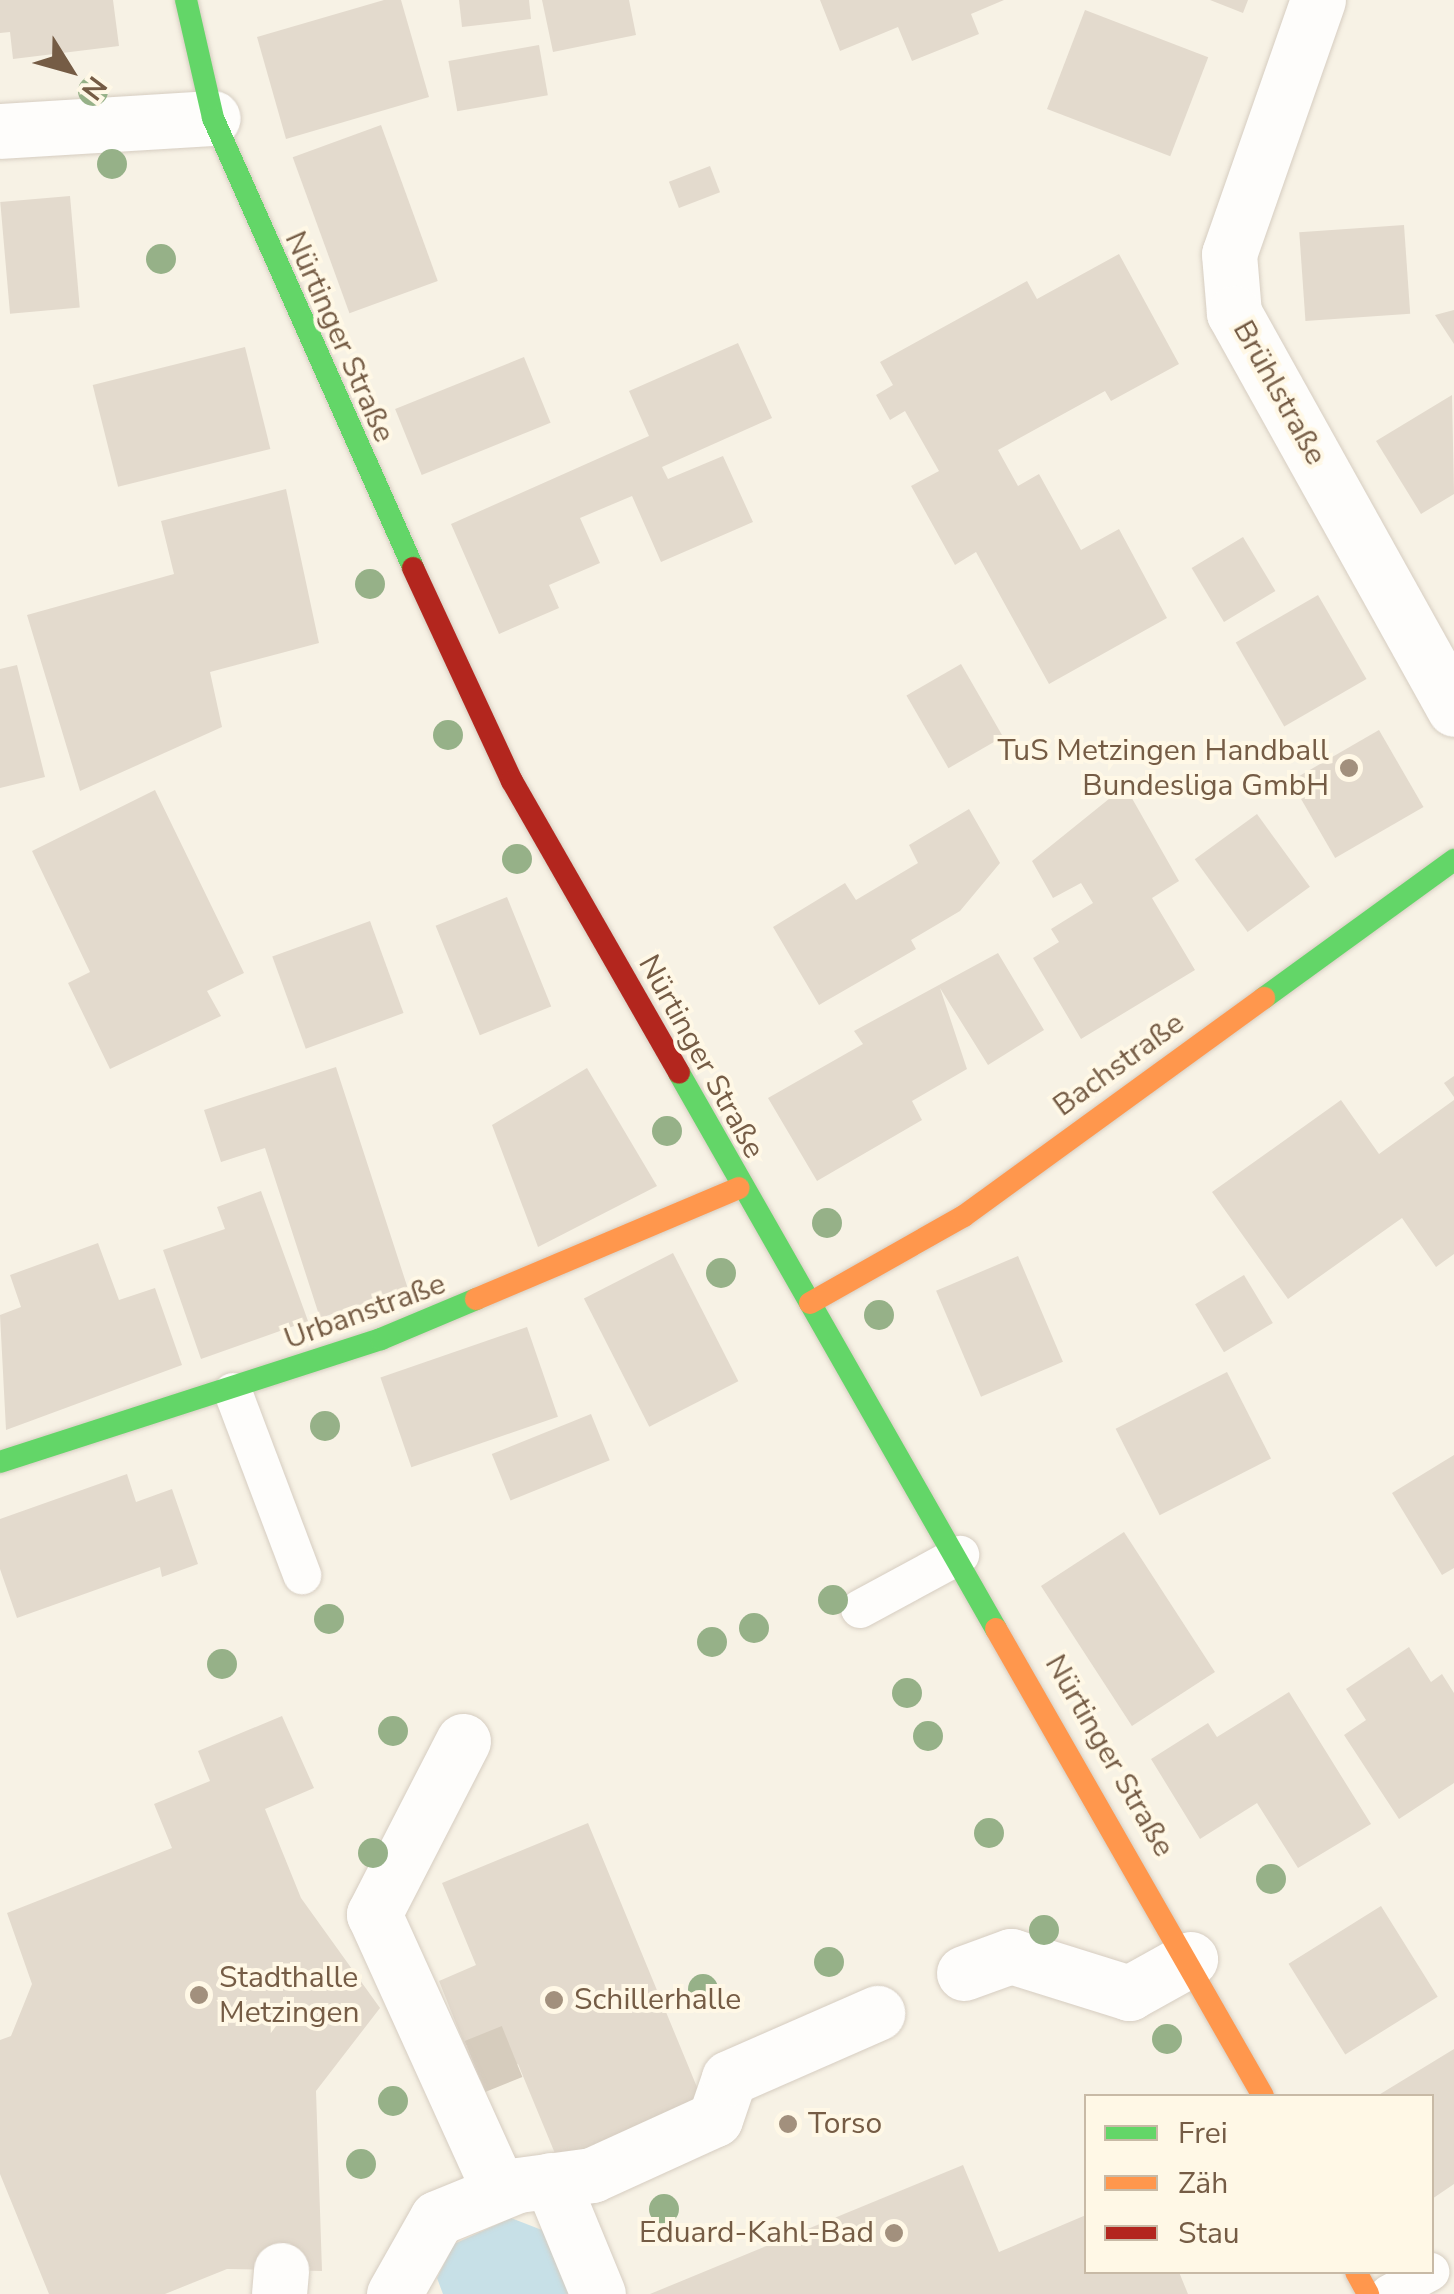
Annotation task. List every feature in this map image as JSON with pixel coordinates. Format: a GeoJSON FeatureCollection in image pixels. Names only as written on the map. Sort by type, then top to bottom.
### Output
{"type":"FeatureCollection","features":[{"type":"Feature","properties":{"kind":"main road","name":"Nürtinger Straße"},"geometry":{"type":"LineString","coordinates":[[186,0],[212,118],[512,781],[739,1188],[960,1555],[1190,1959],[1262,2094]]}},
{"type":"Feature","properties":{"kind":"main road","name":"Bachstraße"},"geometry":{"type":"LineString","coordinates":[[810,1303],[964,1216],[1454,860]]}},
{"type":"Feature","properties":{"kind":"main road","name":"Urbanstraße"},"geometry":{"type":"LineString","coordinates":[[0,1462],[233,1392],[519,1287],[739,1188]]}},
{"type":"Feature","properties":{"kind":"street","name":"Brühlstraße"},"geometry":{"type":"LineString","coordinates":[[1318,0],[1229,254],[1234,313],[1454,709]]}},
{"type":"Feature","properties":{"kind":"street"},"geometry":{"type":"LineString","coordinates":[[0,131],[212,118]]}},
{"type":"Feature","properties":{"kind":"street"},"geometry":{"type":"LineString","coordinates":[[463,1742],[374,1914],[526,2186],[598,2294]]}},
{"type":"Feature","properties":{"kind":"street"},"geometry":{"type":"LineString","coordinates":[[964,1974],[1010,1956],[1129,1993],[1190,1959]]}},
{"type":"Feature","properties":{"kind":"street"},"geometry":{"type":"LineString","coordinates":[[394,2294],[437,2218],[526,2186],[592,2174],[715,2119],[729,2078],[877,2012]]}},
{"type":"Feature","properties":{"kind":"lane"},"geometry":{"type":"LineString","coordinates":[[233,1392],[302,1575]]}},
{"type":"Feature","properties":{"kind":"lane"},"geometry":{"type":"LineString","coordinates":[[860,1609],[960,1555]]}},
{"type":"Feature","properties":{"kind":"lane"},"geometry":{"type":"LineString","coordinates":[[1389,2294],[1426,2274]]}},
{"type":"Feature","properties":{"kind":"water"},"geometry":{"type":"Polygon","coordinates":[[[511,2218],[547,2232],[569,2294],[443,2294],[437,2278],[454,2244],[511,2218]]]}},
{"type":"Feature","properties":{"kind":"building"},"geometry":{"type":"Polygon","coordinates":[[[0,0],[113,0],[119,46],[13,59],[10,32],[0,33],[0,0]]]}},
{"type":"Feature","properties":{"kind":"building"},"geometry":{"type":"Polygon","coordinates":[[[384,0],[401,0],[429,97],[286,139],[257,37],[384,0]]]}},
{"type":"Feature","properties":{"kind":"building"},"geometry":{"type":"Polygon","coordinates":[[[459,0],[529,0],[531,19],[462,27],[459,0]]]}},
{"type":"Feature","properties":{"kind":"building"},"geometry":{"type":"Polygon","coordinates":[[[542,0],[629,0],[636,35],[553,52],[542,0]]]}},
{"type":"Feature","properties":{"kind":"building"},"geometry":{"type":"Polygon","coordinates":[[[820,0],[1004,0],[971,14],[979,34],[912,61],[898,27],[840,51],[820,0]]]}},
{"type":"Feature","properties":{"kind":"building"},"geometry":{"type":"Polygon","coordinates":[[[1210,0],[1248,0],[1243,13],[1210,0]]]}},
{"type":"Feature","properties":{"kind":"building"},"geometry":{"type":"Polygon","coordinates":[[[1085,10],[1208,57],[1170,156],[1047,109],[1085,10]]]}},
{"type":"Feature","properties":{"kind":"building"},"geometry":{"type":"Polygon","coordinates":[[[539,45],[548,95],[457,111],[448,61],[539,45]]]}},
{"type":"Feature","properties":{"kind":"building"},"geometry":{"type":"Polygon","coordinates":[[[381,125],[438,281],[349,313],[293,157],[381,125]]]}},
{"type":"Feature","properties":{"kind":"building"},"geometry":{"type":"Polygon","coordinates":[[[710,166],[720,192],[679,208],[669,182],[710,166]]]}},
{"type":"Feature","properties":{"kind":"building"},"geometry":{"type":"Polygon","coordinates":[[[70,196],[80,308],[10,314],[0,202],[70,196]]]}},
{"type":"Feature","properties":{"kind":"building"},"geometry":{"type":"Polygon","coordinates":[[[1404,225],[1410,314],[1305,321],[1299,232],[1404,225]]]}},
{"type":"Feature","properties":{"kind":"building"},"geometry":{"type":"Polygon","coordinates":[[[1119,254],[1179,364],[1111,401],[1105,391],[998,450],[1018,486],[1039,474],[1081,550],[1119,529],[1167,618],[1049,684],[976,552],[955,565],[911,486],[939,471],[905,411],[890,420],[876,395],[893,385],[880,362],[1027,281],[1037,299],[1119,254]]]}},
{"type":"Feature","properties":{"kind":"building"},"geometry":{"type":"Polygon","coordinates":[[[1454,310],[1454,344],[1435,315],[1454,310]]]}},
{"type":"Feature","properties":{"kind":"building"},"geometry":{"type":"Polygon","coordinates":[[[738,343],[772,418],[662,467],[668,479],[723,456],[753,522],[661,562],[632,496],[580,518],[600,563],[549,585],[559,608],[499,634],[451,524],[649,436],[629,391],[738,343]]]}},
{"type":"Feature","properties":{"kind":"building"},"geometry":{"type":"Polygon","coordinates":[[[245,347],[270,449],[118,487],[93,385],[245,347]]]}},
{"type":"Feature","properties":{"kind":"building"},"geometry":{"type":"Polygon","coordinates":[[[524,357],[551,423],[422,475],[395,409],[524,357]]]}},
{"type":"Feature","properties":{"kind":"building"},"geometry":{"type":"Polygon","coordinates":[[[1452,395],[1454,494],[1421,514],[1376,441],[1452,395]]]}},
{"type":"Feature","properties":{"kind":"building"},"geometry":{"type":"Polygon","coordinates":[[[286,489],[319,643],[210,672],[222,727],[80,791],[27,615],[174,574],[161,521],[286,489]]]}},
{"type":"Feature","properties":{"kind":"building"},"geometry":{"type":"Polygon","coordinates":[[[1243,537],[1275,591],[1224,622],[1192,568],[1243,537]]]}},
{"type":"Feature","properties":{"kind":"building"},"geometry":{"type":"Polygon","coordinates":[[[1318,595],[1366,679],[1284,727],[1236,642],[1318,595]]]}},
{"type":"Feature","properties":{"kind":"building"},"geometry":{"type":"Polygon","coordinates":[[[961,664],[1003,737],[948,768],[906,696],[961,664]]]}},
{"type":"Feature","properties":{"kind":"building"},"geometry":{"type":"Polygon","coordinates":[[[17,665],[45,777],[0,788],[0,669],[17,665]]]}},
{"type":"Feature","properties":{"kind":"building"},"geometry":{"type":"Polygon","coordinates":[[[1379,730],[1424,807],[1335,858],[1291,781],[1379,730]]]}},
{"type":"Feature","properties":{"kind":"building"},"geometry":{"type":"Polygon","coordinates":[[[1125,786],[1179,881],[1152,898],[1195,970],[1081,1039],[1033,958],[1059,942],[1051,929],[1093,903],[1081,883],[1053,898],[1032,861],[1125,786]]]}},
{"type":"Feature","properties":{"kind":"building"},"geometry":{"type":"Polygon","coordinates":[[[155,790],[244,973],[207,991],[221,1016],[110,1069],[68,983],[90,972],[32,851],[155,790]]]}},
{"type":"Feature","properties":{"kind":"building"},"geometry":{"type":"Polygon","coordinates":[[[969,809],[1000,863],[960,911],[911,940],[916,949],[819,1005],[773,927],[845,883],[856,900],[918,863],[909,845],[969,809]]]}},
{"type":"Feature","properties":{"kind":"building"},"geometry":{"type":"Polygon","coordinates":[[[1257,814],[1310,887],[1248,932],[1195,859],[1257,814]]]}},
{"type":"Feature","properties":{"kind":"building"},"geometry":{"type":"Polygon","coordinates":[[[507,897],[551,1006],[480,1035],[436,926],[507,897]]]}},
{"type":"Feature","properties":{"kind":"building"},"geometry":{"type":"Polygon","coordinates":[[[370,921],[404,1013],[306,1049],[272,957],[370,921]]]}},
{"type":"Feature","properties":{"kind":"building"},"geometry":{"type":"Polygon","coordinates":[[[998,953],[1044,1030],[988,1065],[940,988],[967,1069],[912,1101],[922,1120],[817,1181],[768,1098],[863,1044],[854,1031],[998,953]]]}},
{"type":"Feature","properties":{"kind":"building"},"geometry":{"type":"Polygon","coordinates":[[[336,1067],[408,1289],[320,1318],[265,1148],[221,1162],[204,1110],[336,1067]]]}},
{"type":"Feature","properties":{"kind":"building"},"geometry":{"type":"Polygon","coordinates":[[[587,1068],[657,1186],[538,1247],[492,1125],[587,1068]]]}},
{"type":"Feature","properties":{"kind":"building"},"geometry":{"type":"Polygon","coordinates":[[[1454,1076],[1454,1097],[1444,1083],[1454,1076]]]}},
{"type":"Feature","properties":{"kind":"building"},"geometry":{"type":"Polygon","coordinates":[[[1341,1100],[1379,1154],[1454,1100],[1454,1254],[1436,1267],[1402,1218],[1288,1299],[1212,1192],[1341,1100]]]}},
{"type":"Feature","properties":{"kind":"building"},"geometry":{"type":"Polygon","coordinates":[[[261,1191],[308,1321],[201,1359],[163,1250],[225,1229],[217,1207],[261,1191]]]}},
{"type":"Feature","properties":{"kind":"building"},"geometry":{"type":"Polygon","coordinates":[[[98,1243],[119,1300],[155,1288],[182,1365],[6,1430],[0,1315],[21,1307],[10,1275],[98,1243]]]}},
{"type":"Feature","properties":{"kind":"building"},"geometry":{"type":"Polygon","coordinates":[[[673,1253],[738,1381],[649,1427],[584,1298],[673,1253]]]}},
{"type":"Feature","properties":{"kind":"building"},"geometry":{"type":"Polygon","coordinates":[[[1018,1256],[1063,1362],[981,1397],[936,1291],[1018,1256]]]}},
{"type":"Feature","properties":{"kind":"building"},"geometry":{"type":"Polygon","coordinates":[[[1244,1275],[1273,1323],[1224,1352],[1195,1304],[1244,1275]]]}},
{"type":"Feature","properties":{"kind":"building"},"geometry":{"type":"Polygon","coordinates":[[[527,1327],[558,1417],[411,1467],[380,1377],[527,1327]]]}},
{"type":"Feature","properties":{"kind":"building"},"geometry":{"type":"Polygon","coordinates":[[[1227,1372],[1271,1458],[1160,1515],[1116,1429],[1227,1372]]]}},
{"type":"Feature","properties":{"kind":"building"},"geometry":{"type":"Polygon","coordinates":[[[591,1414],[610,1460],[511,1500],[492,1454],[591,1414]]]}},
{"type":"Feature","properties":{"kind":"building"},"geometry":{"type":"Polygon","coordinates":[[[1454,1455],[1454,1568],[1442,1575],[1392,1493],[1454,1455]]]}},
{"type":"Feature","properties":{"kind":"building"},"geometry":{"type":"Polygon","coordinates":[[[127,1474],[136,1502],[172,1489],[198,1564],[162,1577],[160,1567],[17,1618],[0,1569],[0,1519],[127,1474]]]}},
{"type":"Feature","properties":{"kind":"building"},"geometry":{"type":"Polygon","coordinates":[[[1124,1532],[1215,1672],[1132,1726],[1041,1586],[1124,1532]]]}},
{"type":"Feature","properties":{"kind":"building"},"geometry":{"type":"Polygon","coordinates":[[[1409,1647],[1431,1682],[1442,1674],[1454,1693],[1454,1783],[1399,1819],[1344,1735],[1366,1720],[1346,1689],[1409,1647]]]}},
{"type":"Feature","properties":{"kind":"building"},"geometry":{"type":"Polygon","coordinates":[[[1289,1692],[1371,1824],[1298,1868],[1257,1803],[1200,1839],[1151,1759],[1208,1723],[1217,1737],[1289,1692]]]}},
{"type":"Feature","properties":{"kind":"building","name":"Stadthalle Metzingen"},"geometry":{"type":"Polygon","coordinates":[[[282,1716],[314,1788],[265,1809],[301,1898],[380,2008],[316,2091],[322,2271],[227,2269],[165,2294],[49,2294],[0,2174],[0,2040],[11,2036],[32,1984],[7,1913],[172,1848],[154,1804],[210,1781],[198,1751],[282,1716]]]}},
{"type":"Feature","properties":{"kind":"building","name":"Schillerhalle"},"geometry":{"type":"Polygon","coordinates":[[[588,1823],[706,2109],[561,2168],[518,2064],[480,2081],[467,2051],[439,1981],[476,1965],[442,1883],[588,1823]]]}},
{"type":"Feature","properties":{"kind":"building"},"geometry":{"type":"Polygon","coordinates":[[[1381,1906],[1438,1997],[1345,2055],[1289,1964],[1381,1906]]]}},
{"type":"Feature","properties":{"kind":"building"},"geometry":{"type":"Polygon","coordinates":[[[1454,2049],[1454,2184],[1434,2198],[1434,2094],[1380,2094],[1454,2049]]]}},
{"type":"Feature","properties":{"kind":"building","name":"Eduard-Kahl-Bad"},"geometry":{"type":"Polygon","coordinates":[[[963,2165],[999,2252],[1084,2216],[1084,2274],[1180,2274],[1188,2294],[650,2294],[963,2165]]]}},
{"type":"Feature","properties":{"kind":"tunnel"},"geometry":{"type":"LineString","coordinates":[[475,2066],[512,2051]]}},
{"type":"Feature","properties":{"kind":"traffic: fast"},"geometry":{"type":"LineString","coordinates":[[186,0],[213,118],[413,568]]}},
{"type":"Feature","properties":{"kind":"traffic: fast"},"geometry":{"type":"LineString","coordinates":[[1264,998],[1454,860]]}},
{"type":"Feature","properties":{"kind":"traffic: fast"},"geometry":{"type":"LineString","coordinates":[[679,1073],[996,1629]]}},
{"type":"Feature","properties":{"kind":"traffic: fast"},"geometry":{"type":"LineString","coordinates":[[0,1462],[381,1339],[476,1299]]}},
{"type":"Feature","properties":{"kind":"traffic: slow"},"geometry":{"type":"LineString","coordinates":[[810,1303],[964,1216],[1264,998]]}},
{"type":"Feature","properties":{"kind":"traffic: slow"},"geometry":{"type":"LineString","coordinates":[[476,1299],[739,1188]]}},
{"type":"Feature","properties":{"kind":"traffic: slow"},"geometry":{"type":"LineString","coordinates":[[996,1629],[1262,2094]]}},
{"type":"Feature","properties":{"kind":"traffic: slow"},"geometry":{"type":"LineString","coordinates":[[1357,2274],[1368,2294]]}},
{"type":"Feature","properties":{"kind":"traffic: jam"},"geometry":{"type":"LineString","coordinates":[[413,568],[512,781],[679,1073]]}},
{"type":"Feature","properties":{"kind":"place","name":"TuS Metzingen Handball Bundesliga GmbH"},"geometry":{"type":"Point","coordinates":[1349,768]}},
{"type":"Feature","properties":{"kind":"place","name":"Stadthalle Metzingen"},"geometry":{"type":"Point","coordinates":[199,1995]}},
{"type":"Feature","properties":{"kind":"place","name":"Schillerhalle"},"geometry":{"type":"Point","coordinates":[554,2000]}},
{"type":"Feature","properties":{"kind":"place","name":"Torso"},"geometry":{"type":"Point","coordinates":[788,2124]}},
{"type":"Feature","properties":{"kind":"place","name":"Eduard-Kahl-Bad"},"geometry":{"type":"Point","coordinates":[894,2233]}}]}
